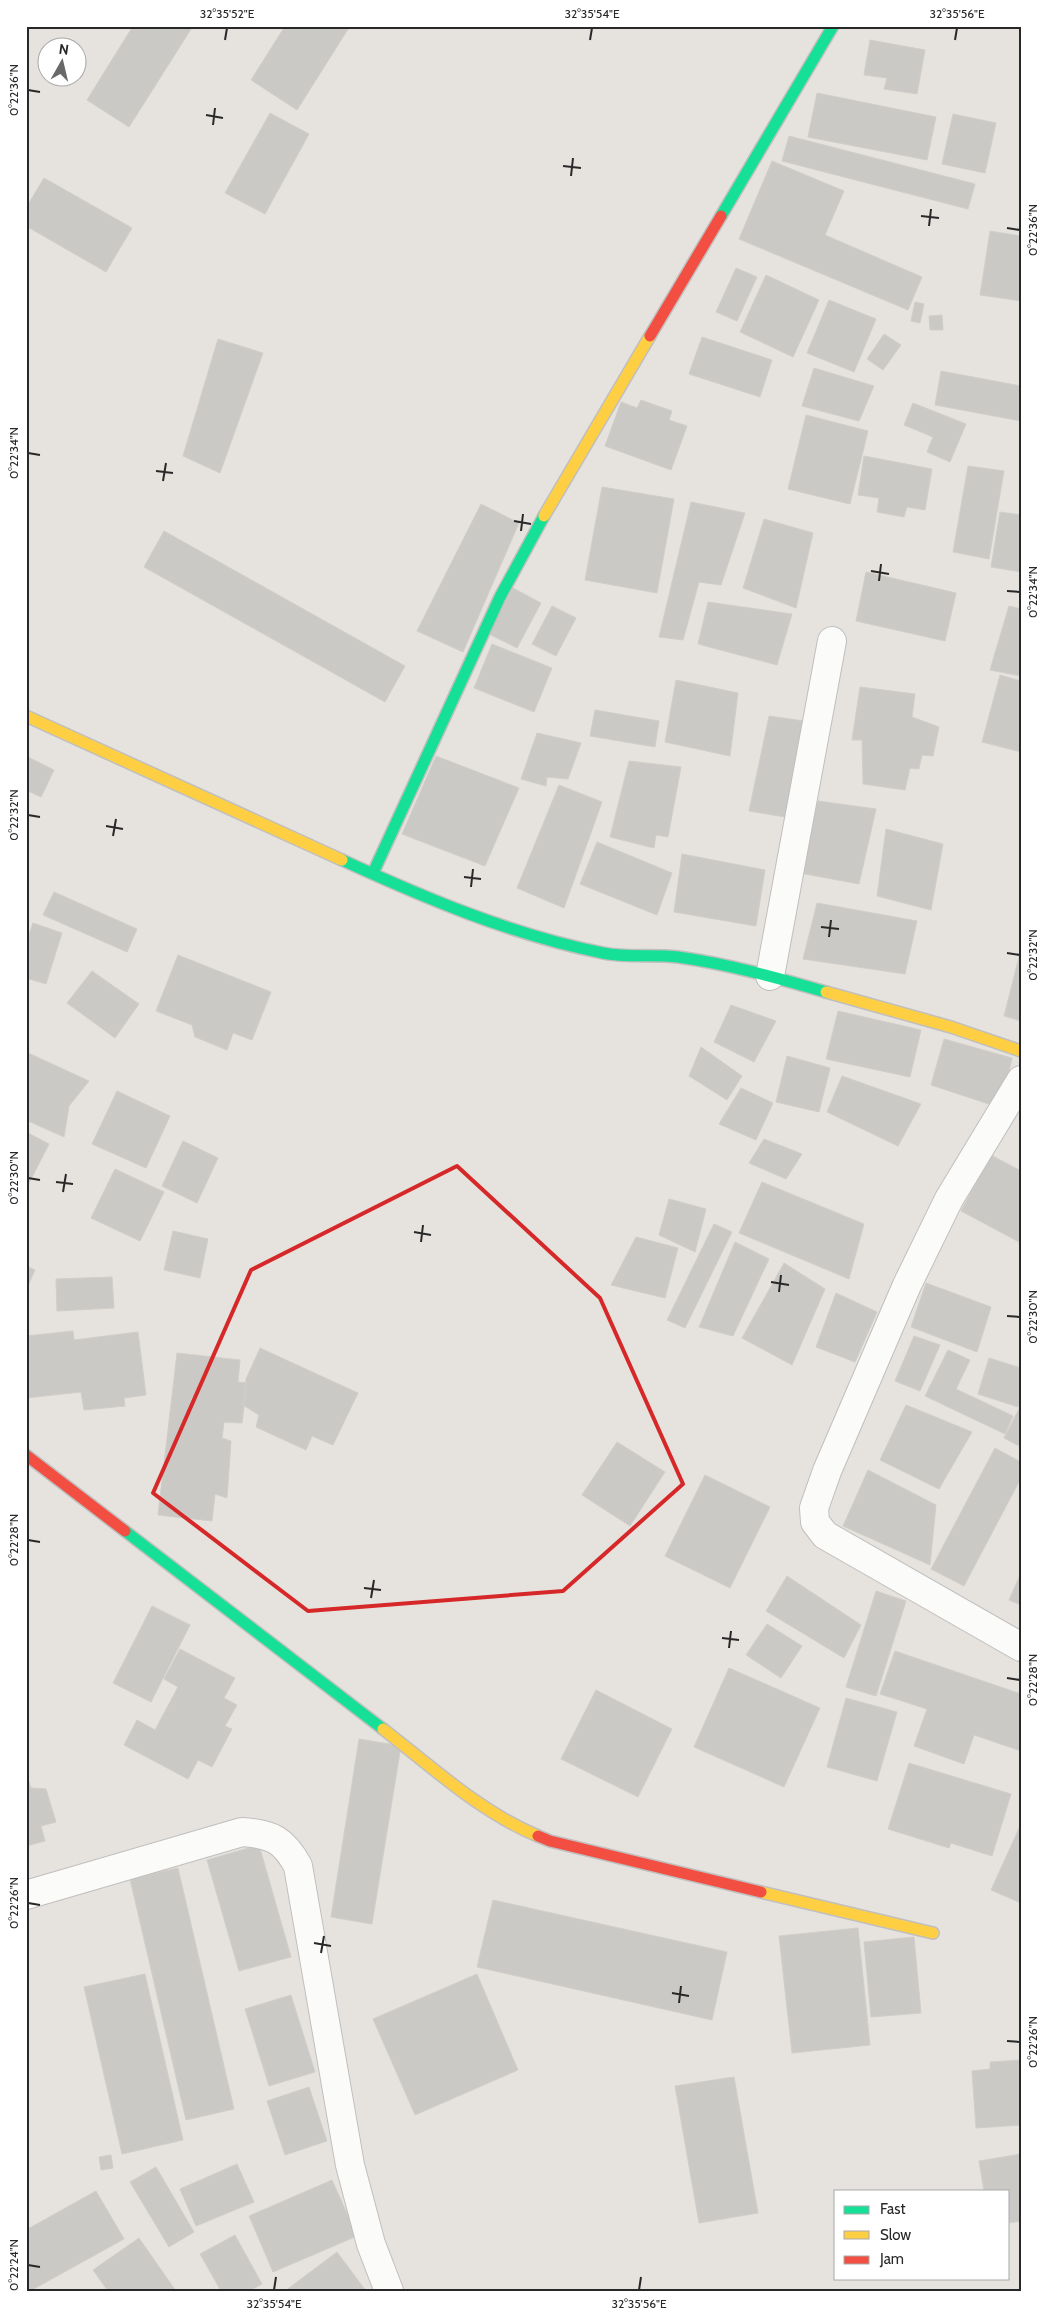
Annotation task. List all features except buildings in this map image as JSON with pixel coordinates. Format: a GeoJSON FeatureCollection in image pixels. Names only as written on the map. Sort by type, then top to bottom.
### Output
{"type":"FeatureCollection","features":[{"type":"Feature","properties":{"kind":"street"},"geometry":{"type":"LineString","coordinates":[[373,873],[504,588],[547,510],[833,26]]}},
{"type":"Feature","properties":{"kind":"street"},"geometry":{"type":"LineString","coordinates":[[770,976],[832,641]]}},
{"type":"Feature","properties":{"kind":"street"},"geometry":{"type":"LineString","coordinates":[[26,716],[425,898],[508,926],[604,953],[678,958],[770,976],[951,1027],[1021,1051]]}},
{"type":"Feature","properties":{"kind":"street"},"geometry":{"type":"LineString","coordinates":[[1021,1080],[949,1199],[907,1285],[827,1471],[814,1508],[815,1522],[825,1535],[1021,1647]]}},
{"type":"Feature","properties":{"kind":"street"},"geometry":{"type":"LineString","coordinates":[[26,1455],[332,1687],[447,1778],[514,1826],[550,1841],[933,1934]]}},
{"type":"Feature","properties":{"kind":"street"},"geometry":{"type":"LineString","coordinates":[[26,1895],[242,1832],[261,1833],[276,1839],[288,1849],[298,1866],[350,2166],[371,2244],[389,2291]]}},
{"type":"Feature","properties":{"kind":"highlighted area"},"geometry":{"type":"Polygon","coordinates":[[[457,1166],[600,1298],[683,1484],[563,1591],[308,1611],[153,1493],[251,1270],[457,1166]]]}},
{"type":"Feature","properties":{"kind":"traffic: fast"},"geometry":{"type":"LineString","coordinates":[[721,216],[833,26]]}},
{"type":"Feature","properties":{"kind":"traffic: fast"},"geometry":{"type":"LineString","coordinates":[[373,873],[500,597],[544,516]]}},
{"type":"Feature","properties":{"kind":"traffic: fast"},"geometry":{"type":"LineString","coordinates":[[342,860],[470,914],[536,936],[603,953],[631,956],[669,956],[715,963],[826,992]]}},
{"type":"Feature","properties":{"kind":"traffic: fast"},"geometry":{"type":"LineString","coordinates":[[125,1531],[383,1729]]}},
{"type":"Feature","properties":{"kind":"traffic: slow"},"geometry":{"type":"LineString","coordinates":[[544,516],[650,336]]}},
{"type":"Feature","properties":{"kind":"traffic: slow"},"geometry":{"type":"LineString","coordinates":[[26,716],[342,860]]}},
{"type":"Feature","properties":{"kind":"traffic: slow"},"geometry":{"type":"LineString","coordinates":[[826,992],[951,1027],[1021,1051]]}},
{"type":"Feature","properties":{"kind":"traffic: slow"},"geometry":{"type":"LineString","coordinates":[[383,1729],[476,1802],[538,1836]]}},
{"type":"Feature","properties":{"kind":"traffic: slow"},"geometry":{"type":"LineString","coordinates":[[761,1892],[933,1933]]}},
{"type":"Feature","properties":{"kind":"traffic: jam"},"geometry":{"type":"LineString","coordinates":[[650,336],[721,216]]}},
{"type":"Feature","properties":{"kind":"traffic: jam"},"geometry":{"type":"LineString","coordinates":[[26,1455],[125,1531]]}},
{"type":"Feature","properties":{"kind":"traffic: jam"},"geometry":{"type":"LineString","coordinates":[[538,1836],[550,1841],[761,1892]]}}]}
